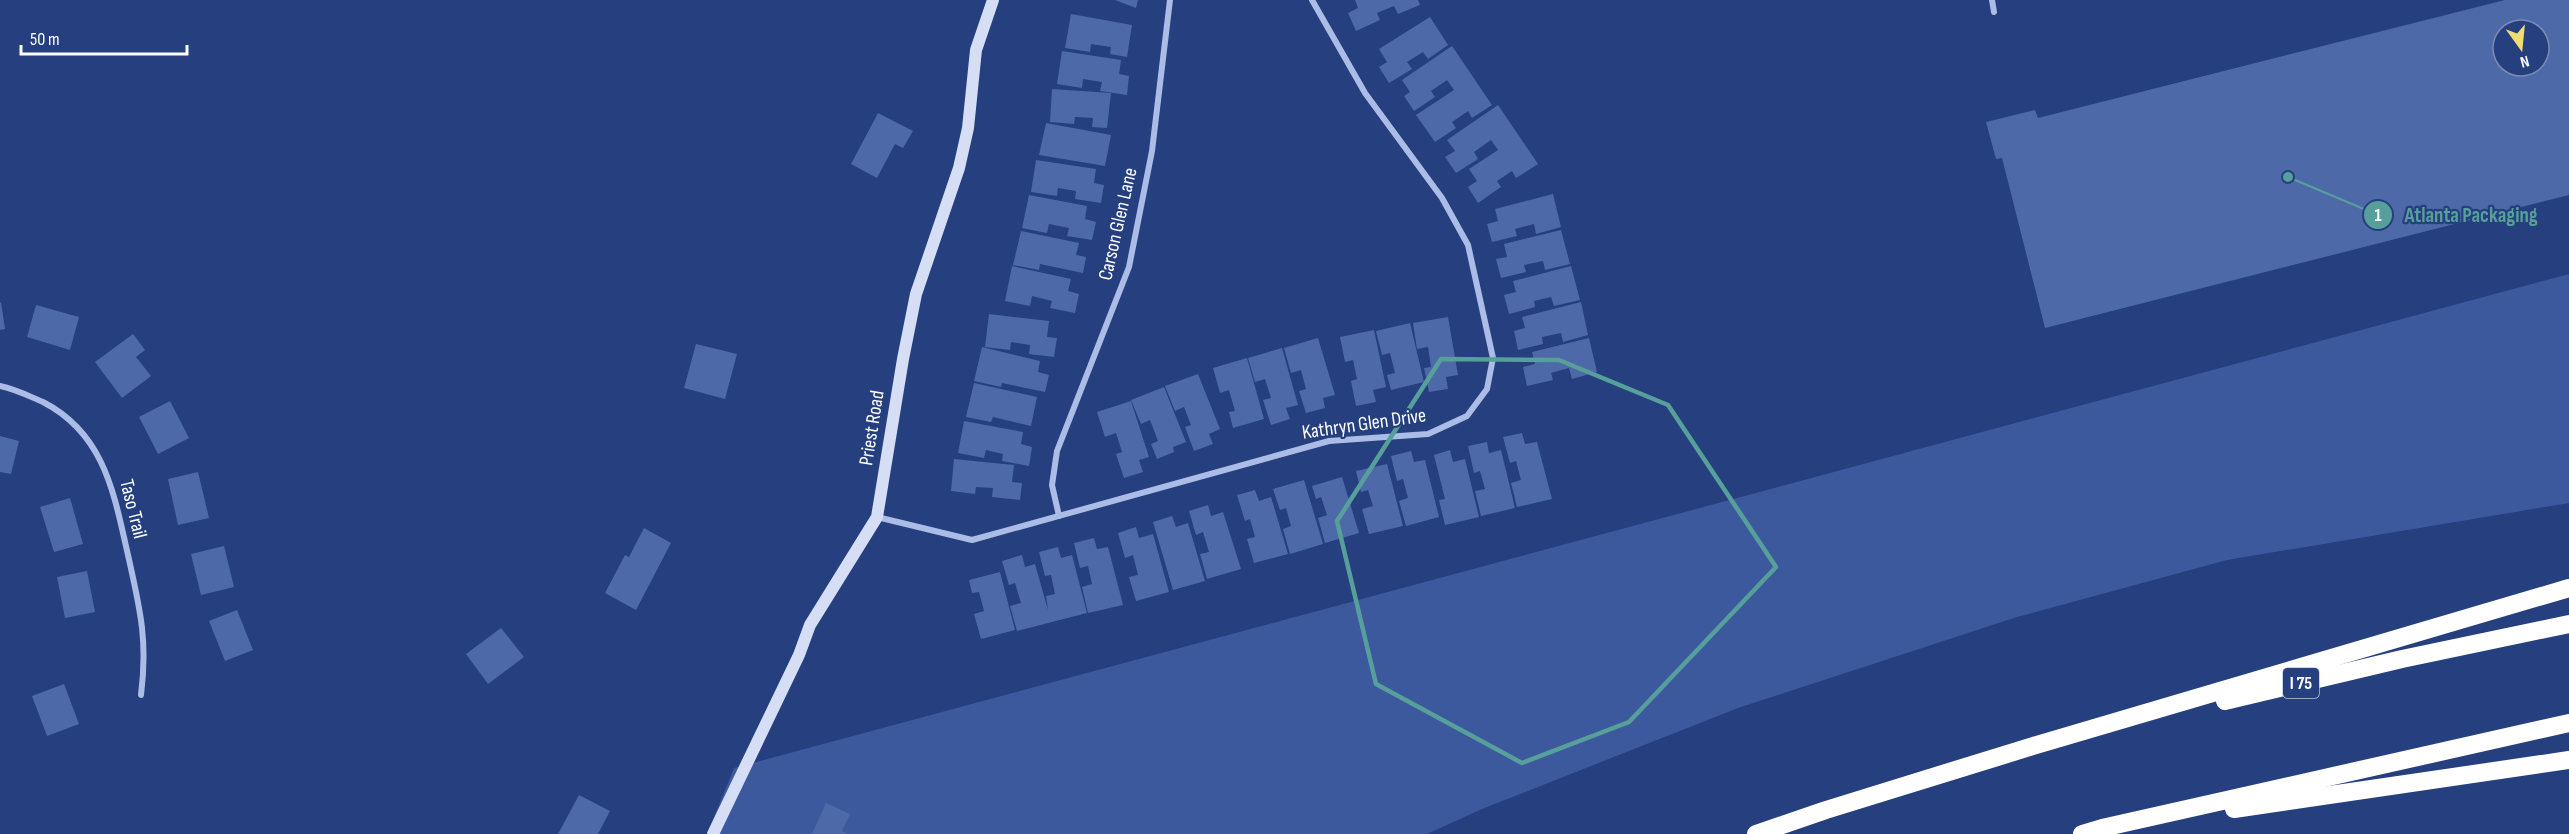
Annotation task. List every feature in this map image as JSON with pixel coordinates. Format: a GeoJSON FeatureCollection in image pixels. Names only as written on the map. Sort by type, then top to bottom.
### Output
{"type":"FeatureCollection","features":[{"type":"Feature","properties":{"kind":"highway"},"geometry":{"type":"LineString","coordinates":[[2033,746],[2569,588]]}},
{"type":"Feature","properties":{"kind":"highway","name":"I 75"},"geometry":{"type":"LineString","coordinates":[[1756,834],[2033,746],[2402,659],[2569,624]]}},
{"type":"Feature","properties":{"kind":"highway"},"geometry":{"type":"LineString","coordinates":[[2082,834],[2569,723]]}},
{"type":"Feature","properties":{"kind":"highway"},"geometry":{"type":"LineString","coordinates":[[2102,828],[2569,760]]}},
{"type":"Feature","properties":{"kind":"street","name":"Priest Road"},"geometry":{"type":"LineString","coordinates":[[713,834],[799,655],[810,625],[877,517],[916,294],[959,168],[968,128],[976,50],[993,0]]}},
{"type":"Feature","properties":{"kind":"street","name":"Carson Glen Lane"},"geometry":{"type":"LineString","coordinates":[[1059,516],[1052,485],[1057,451],[1129,267],[1152,151],[1170,0]]}},
{"type":"Feature","properties":{"kind":"street","name":"Kathryn Glen Drive"},"geometry":{"type":"LineString","coordinates":[[877,517],[972,540],[1329,441],[1428,434],[1467,416],[1487,389],[1493,358],[1468,245],[1442,198],[1365,93],[1312,0]]}},
{"type":"Feature","properties":{"kind":"street"},"geometry":{"type":"LineString","coordinates":[[1992,0],[1994,12]]}},
{"type":"Feature","properties":{"kind":"street","name":"Taso Trail"},"geometry":{"type":"LineString","coordinates":[[0,386],[31,396],[59,411],[97,452],[106,471],[116,500],[141,614],[145,656],[141,695]]}},
{"type":"Feature","properties":{"kind":"highlighted area"},"geometry":{"type":"Polygon","coordinates":[[[1441,359],[1559,360],[1668,405],[1776,567],[1629,722],[1522,763],[1376,684],[1337,521],[1441,359]]]}},
{"type":"Feature","properties":{"kind":"shaded area"},"geometry":{"type":"Polygon","coordinates":[[[2569,274],[2569,503],[2227,560],[2017,617],[1738,708],[1482,809],[1427,834],[707,834],[734,768],[2569,274]]]}},
{"type":"Feature","properties":{"kind":"building"},"geometry":{"type":"Polygon","coordinates":[[[1115,0],[1138,0],[1136,8],[1115,0]]]}},
{"type":"Feature","properties":{"kind":"building"},"geometry":{"type":"Polygon","coordinates":[[[1355,0],[1418,0],[1420,5],[1398,14],[1394,6],[1377,13],[1380,20],[1356,31],[1348,13],[1358,8],[1355,0]]]}},
{"type":"Feature","properties":{"kind":"building"},"geometry":{"type":"Polygon","coordinates":[[[2505,0],[2569,0],[2569,195],[2045,328],[2002,158],[1996,159],[1986,122],[2035,110],[2038,118],[2505,0]]]}},
{"type":"Feature","properties":{"kind":"building"},"geometry":{"type":"Polygon","coordinates":[[[1071,14],[1132,25],[1127,57],[1110,54],[1111,47],[1091,44],[1090,52],[1065,48],[1071,14]]]}},
{"type":"Feature","properties":{"kind":"building"},"geometry":{"type":"Polygon","coordinates":[[[1430,17],[1448,45],[1428,59],[1423,52],[1407,62],[1412,69],[1389,83],[1379,67],[1387,62],[1379,49],[1430,17]]]}},
{"type":"Feature","properties":{"kind":"building"},"geometry":{"type":"Polygon","coordinates":[[[1452,46],[1492,105],[1472,118],[1468,111],[1452,122],[1456,128],[1435,142],[1416,115],[1454,90],[1447,80],[1431,91],[1435,97],[1414,111],[1404,96],[1410,92],[1402,80],[1452,46]]]}},
{"type":"Feature","properties":{"kind":"building"},"geometry":{"type":"Polygon","coordinates":[[[1062,51],[1121,60],[1119,74],[1129,76],[1127,95],[1100,91],[1102,82],[1083,79],[1082,88],[1057,84],[1062,51]]]}},
{"type":"Feature","properties":{"kind":"building"},"geometry":{"type":"Polygon","coordinates":[[[1052,89],[1111,93],[1107,128],[1092,127],[1093,118],[1075,117],[1074,124],[1050,122],[1052,89]]]}},
{"type":"Feature","properties":{"kind":"building"},"geometry":{"type":"Polygon","coordinates":[[[1498,105],[1538,164],[1516,178],[1512,171],[1497,181],[1501,187],[1478,203],[1468,187],[1477,181],[1469,169],[1498,150],[1491,140],[1474,152],[1478,159],[1456,173],[1445,157],[1455,151],[1447,140],[1498,105]]]}},
{"type":"Feature","properties":{"kind":"building"},"geometry":{"type":"Polygon","coordinates":[[[878,113],[913,131],[903,148],[895,144],[877,178],[851,164],[878,113]]]}},
{"type":"Feature","properties":{"kind":"building"},"geometry":{"type":"Polygon","coordinates":[[[1046,123],[1111,135],[1105,166],[1039,155],[1046,123]]]}},
{"type":"Feature","properties":{"kind":"building"},"geometry":{"type":"Polygon","coordinates":[[[1036,160],[1096,169],[1094,183],[1104,185],[1101,203],[1075,199],[1076,191],[1058,188],[1057,196],[1031,192],[1036,160]]]}},
{"type":"Feature","properties":{"kind":"building"},"geometry":{"type":"Polygon","coordinates":[[[1553,194],[1561,227],[1536,234],[1534,224],[1515,229],[1517,236],[1492,242],[1487,224],[1498,221],[1495,209],[1553,194]]]}},
{"type":"Feature","properties":{"kind":"building"},"geometry":{"type":"Polygon","coordinates":[[[1029,195],[1087,206],[1085,219],[1096,222],[1092,240],[1067,236],[1069,228],[1049,224],[1047,233],[1022,228],[1029,195]]]}},
{"type":"Feature","properties":{"kind":"building"},"geometry":{"type":"Polygon","coordinates":[[[1561,230],[1570,264],[1545,270],[1543,261],[1524,265],[1526,272],[1501,278],[1496,259],[1507,257],[1504,244],[1561,230]]]}},
{"type":"Feature","properties":{"kind":"building"},"geometry":{"type":"Polygon","coordinates":[[[1021,231],[1079,243],[1076,255],[1086,257],[1083,273],[1040,264],[1039,270],[1013,265],[1021,231]]]}},
{"type":"Feature","properties":{"kind":"building"},"geometry":{"type":"Polygon","coordinates":[[[1012,266],[1071,279],[1068,291],[1079,294],[1075,313],[1050,308],[1052,301],[1032,296],[1030,306],[1005,301],[1012,266]]]}},
{"type":"Feature","properties":{"kind":"building"},"geometry":{"type":"Polygon","coordinates":[[[1571,266],[1580,300],[1554,306],[1551,297],[1534,301],[1535,307],[1509,314],[1504,295],[1516,292],[1513,281],[1571,266]]]}},
{"type":"Feature","properties":{"kind":"building"},"geometry":{"type":"Polygon","coordinates":[[[1581,302],[1588,335],[1563,342],[1561,333],[1542,337],[1543,344],[1518,350],[1514,331],[1525,328],[1522,317],[1581,302]]]}},
{"type":"Feature","properties":{"kind":"building"},"geometry":{"type":"Polygon","coordinates":[[[0,303],[5,329],[0,330],[0,303]]]}},
{"type":"Feature","properties":{"kind":"building"},"geometry":{"type":"Polygon","coordinates":[[[36,305],[79,317],[70,350],[27,337],[36,305]]]}},
{"type":"Feature","properties":{"kind":"building"},"geometry":{"type":"Polygon","coordinates":[[[989,314],[1049,321],[1047,337],[1057,338],[1054,357],[1029,354],[1030,345],[1011,342],[1010,350],[985,347],[989,314]]]}},
{"type":"Feature","properties":{"kind":"building"},"geometry":{"type":"Polygon","coordinates":[[[1448,317],[1458,375],[1446,377],[1448,389],[1429,392],[1424,368],[1431,367],[1428,347],[1417,349],[1413,323],[1448,317]]]}},
{"type":"Feature","properties":{"kind":"building"},"geometry":{"type":"Polygon","coordinates":[[[1410,323],[1424,382],[1391,390],[1387,375],[1395,373],[1390,353],[1382,355],[1376,331],[1410,323]]]}},
{"type":"Feature","properties":{"kind":"building"},"geometry":{"type":"Polygon","coordinates":[[[1374,330],[1386,387],[1373,390],[1376,402],[1356,406],[1351,381],[1357,379],[1353,360],[1345,362],[1340,337],[1374,330]]]}},
{"type":"Feature","properties":{"kind":"building"},"geometry":{"type":"Polygon","coordinates":[[[133,334],[145,350],[136,357],[151,376],[122,398],[95,362],[133,334]]]}},
{"type":"Feature","properties":{"kind":"building"},"geometry":{"type":"Polygon","coordinates":[[[1318,338],[1335,395],[1323,398],[1325,408],[1306,413],[1299,391],[1306,389],[1301,370],[1291,373],[1284,348],[1318,338]]]}},
{"type":"Feature","properties":{"kind":"building"},"geometry":{"type":"Polygon","coordinates":[[[1589,338],[1597,372],[1572,379],[1569,368],[1551,373],[1553,380],[1527,386],[1523,367],[1535,364],[1532,352],[1589,338]]]}},
{"type":"Feature","properties":{"kind":"building"},"geometry":{"type":"Polygon","coordinates":[[[696,344],[737,354],[725,399],[684,388],[696,344]]]}},
{"type":"Feature","properties":{"kind":"building"},"geometry":{"type":"Polygon","coordinates":[[[982,347],[1040,361],[1038,372],[1049,375],[1045,392],[1002,383],[1001,387],[974,381],[982,347]]]}},
{"type":"Feature","properties":{"kind":"building"},"geometry":{"type":"Polygon","coordinates":[[[1282,348],[1298,405],[1286,408],[1290,419],[1271,425],[1263,400],[1271,398],[1265,379],[1255,382],[1248,358],[1282,348]]]}},
{"type":"Feature","properties":{"kind":"building"},"geometry":{"type":"Polygon","coordinates":[[[1247,358],[1264,419],[1233,428],[1229,412],[1235,411],[1229,390],[1220,393],[1213,368],[1247,358]]]}},
{"type":"Feature","properties":{"kind":"building"},"geometry":{"type":"Polygon","coordinates":[[[1198,374],[1220,429],[1209,434],[1213,444],[1194,451],[1185,427],[1191,425],[1184,407],[1175,411],[1165,386],[1198,374]]]}},
{"type":"Feature","properties":{"kind":"building"},"geometry":{"type":"Polygon","coordinates":[[[974,383],[1037,397],[1031,426],[993,417],[991,422],[966,417],[974,383]]]}},
{"type":"Feature","properties":{"kind":"building"},"geometry":{"type":"Polygon","coordinates":[[[1164,387],[1186,442],[1173,447],[1174,452],[1157,459],[1151,444],[1158,441],[1150,420],[1141,424],[1131,400],[1164,387]]]}},
{"type":"Feature","properties":{"kind":"building"},"geometry":{"type":"Polygon","coordinates":[[[170,401],[189,438],[158,454],[139,417],[170,401]]]}},
{"type":"Feature","properties":{"kind":"building"},"geometry":{"type":"Polygon","coordinates":[[[1131,401],[1149,457],[1139,460],[1143,472],[1124,478],[1116,454],[1122,452],[1116,433],[1105,437],[1097,412],[1131,401]]]}},
{"type":"Feature","properties":{"kind":"building"},"geometry":{"type":"Polygon","coordinates":[[[964,421],[1023,432],[1021,444],[1032,447],[1029,466],[1002,461],[1003,454],[986,450],[984,458],[958,453],[964,421]]]}},
{"type":"Feature","properties":{"kind":"building"},"geometry":{"type":"Polygon","coordinates":[[[1522,433],[1525,444],[1537,442],[1552,499],[1517,507],[1511,483],[1521,480],[1516,461],[1510,463],[1503,437],[1522,433]]]}},
{"type":"Feature","properties":{"kind":"building"},"geometry":{"type":"Polygon","coordinates":[[[0,436],[19,441],[11,474],[0,472],[0,436]]]}},
{"type":"Feature","properties":{"kind":"building"},"geometry":{"type":"Polygon","coordinates":[[[1487,442],[1489,453],[1501,450],[1515,508],[1481,516],[1475,491],[1485,489],[1480,471],[1474,473],[1468,446],[1487,442]]]}},
{"type":"Feature","properties":{"kind":"building"},"geometry":{"type":"Polygon","coordinates":[[[1450,450],[1453,462],[1465,459],[1479,517],[1445,525],[1439,500],[1445,499],[1434,455],[1450,450]]]}},
{"type":"Feature","properties":{"kind":"building"},"geometry":{"type":"Polygon","coordinates":[[[1411,451],[1414,462],[1425,460],[1439,517],[1406,526],[1399,501],[1408,498],[1403,479],[1397,481],[1391,456],[1411,451]]]}},
{"type":"Feature","properties":{"kind":"building"},"geometry":{"type":"Polygon","coordinates":[[[954,459],[1014,465],[1012,482],[1022,483],[1020,500],[992,497],[993,488],[976,487],[975,494],[951,491],[954,459]]]}},
{"type":"Feature","properties":{"kind":"building"},"geometry":{"type":"Polygon","coordinates":[[[1387,464],[1403,526],[1369,534],[1362,509],[1373,506],[1368,490],[1361,492],[1356,471],[1387,464]]]}},
{"type":"Feature","properties":{"kind":"building"},"geometry":{"type":"Polygon","coordinates":[[[198,472],[209,518],[178,525],[168,479],[198,472]]]}},
{"type":"Feature","properties":{"kind":"building"},"geometry":{"type":"Polygon","coordinates":[[[1342,477],[1359,533],[1325,543],[1318,518],[1327,515],[1321,497],[1316,499],[1312,486],[1342,477]]]}},
{"type":"Feature","properties":{"kind":"building"},"geometry":{"type":"Polygon","coordinates":[[[1304,480],[1323,544],[1290,554],[1283,529],[1291,526],[1286,508],[1280,510],[1273,489],[1304,480]]]}},
{"type":"Feature","properties":{"kind":"building"},"geometry":{"type":"Polygon","coordinates":[[[1255,490],[1259,501],[1271,497],[1288,554],[1254,563],[1247,539],[1255,537],[1250,519],[1245,521],[1237,495],[1255,490]]]}},
{"type":"Feature","properties":{"kind":"building"},"geometry":{"type":"Polygon","coordinates":[[[70,498],[83,544],[54,552],[40,507],[70,498]]]}},
{"type":"Feature","properties":{"kind":"building"},"geometry":{"type":"Polygon","coordinates":[[[1208,505],[1211,516],[1223,512],[1241,569],[1207,579],[1200,554],[1209,552],[1203,532],[1196,535],[1189,511],[1208,505]]]}},
{"type":"Feature","properties":{"kind":"building"},"geometry":{"type":"Polygon","coordinates":[[[1172,516],[1176,527],[1188,523],[1205,581],[1173,590],[1153,522],[1172,516]]]}},
{"type":"Feature","properties":{"kind":"building"},"geometry":{"type":"Polygon","coordinates":[[[1136,527],[1139,538],[1153,534],[1169,592],[1136,601],[1129,577],[1138,575],[1133,555],[1125,558],[1118,533],[1136,527]]]}},
{"type":"Feature","properties":{"kind":"building"},"geometry":{"type":"Polygon","coordinates":[[[644,528],[671,543],[636,610],[605,593],[625,555],[629,557],[644,528]]]}},
{"type":"Feature","properties":{"kind":"building"},"geometry":{"type":"Polygon","coordinates":[[[1094,538],[1097,549],[1108,547],[1123,605],[1088,613],[1082,587],[1092,584],[1088,566],[1080,568],[1074,543],[1094,538]]]}},
{"type":"Feature","properties":{"kind":"building"},"geometry":{"type":"Polygon","coordinates":[[[224,546],[234,587],[201,595],[191,554],[224,546]]]}},
{"type":"Feature","properties":{"kind":"building"},"geometry":{"type":"Polygon","coordinates":[[[1058,547],[1061,558],[1072,555],[1087,613],[1017,631],[1010,606],[1021,603],[1015,583],[1009,585],[1002,561],[1022,555],[1025,567],[1035,564],[1048,610],[1046,596],[1055,594],[1051,575],[1045,576],[1039,552],[1058,547]]]}},
{"type":"Feature","properties":{"kind":"building"},"geometry":{"type":"Polygon","coordinates":[[[87,571],[95,612],[65,618],[57,577],[87,571]]]}},
{"type":"Feature","properties":{"kind":"building"},"geometry":{"type":"Polygon","coordinates":[[[1000,572],[1015,630],[981,639],[974,614],[984,611],[979,592],[972,593],[969,580],[1000,572]]]}},
{"type":"Feature","properties":{"kind":"building"},"geometry":{"type":"Polygon","coordinates":[[[237,610],[253,650],[225,661],[209,621],[237,610]]]}},
{"type":"Feature","properties":{"kind":"building"},"geometry":{"type":"Polygon","coordinates":[[[501,628],[524,657],[488,684],[466,654],[501,628]]]}},
{"type":"Feature","properties":{"kind":"building"},"geometry":{"type":"Polygon","coordinates":[[[64,684],[79,724],[47,736],[32,696],[64,684]]]}},
{"type":"Feature","properties":{"kind":"building"},"geometry":{"type":"Polygon","coordinates":[[[579,795],[610,811],[598,834],[558,834],[579,795]]]}},
{"type":"Feature","properties":{"kind":"building"},"geometry":{"type":"Polygon","coordinates":[[[826,803],[850,814],[842,831],[848,834],[812,834],[826,803]]]}},
{"type":"Feature","properties":{"kind":"place","name":"Atlanta Packaging"},"geometry":{"type":"Point","coordinates":[2288,177]}}]}
